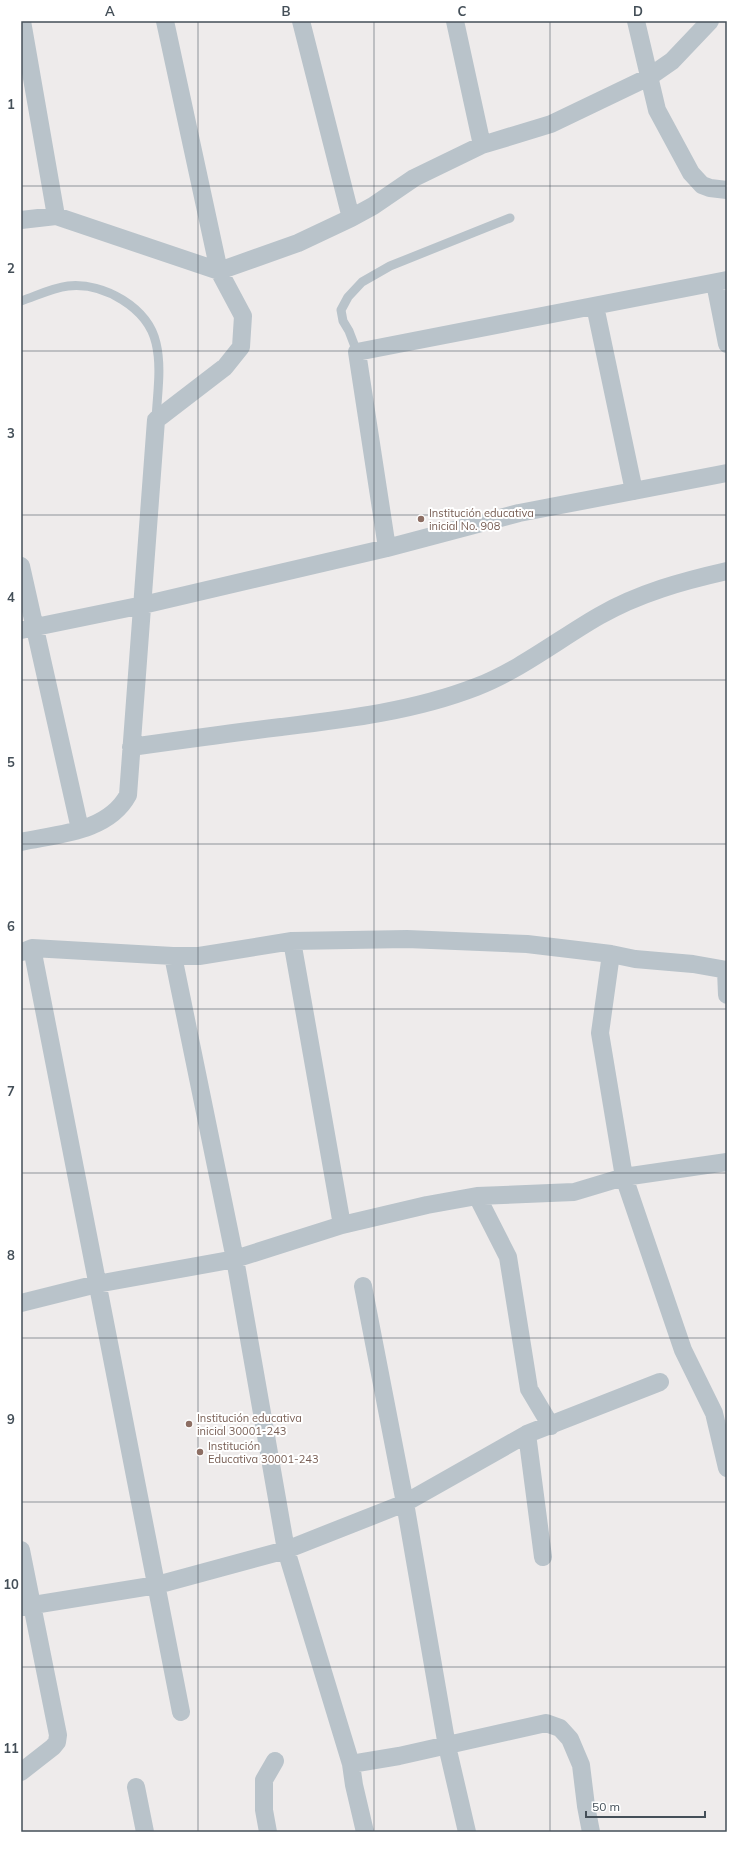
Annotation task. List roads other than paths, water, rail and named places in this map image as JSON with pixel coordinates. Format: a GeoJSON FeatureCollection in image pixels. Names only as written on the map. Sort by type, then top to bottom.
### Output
{"type":"FeatureCollection","features":[{"type":"Feature","properties":{"kind":"street"},"geometry":{"type":"LineString","coordinates":[[22,21],[56,216]]}},
{"type":"Feature","properties":{"kind":"street"},"geometry":{"type":"LineString","coordinates":[[21,842],[80,829],[100,822],[121,806],[128,795],[156,420],[225,367],[241,347],[243,316],[219,271],[165,21]]}},
{"type":"Feature","properties":{"kind":"street"},"geometry":{"type":"LineString","coordinates":[[301,21],[350,218]]}},
{"type":"Feature","properties":{"kind":"street"},"geometry":{"type":"LineString","coordinates":[[455,21],[482,145]]}},
{"type":"Feature","properties":{"kind":"street"},"geometry":{"type":"LineString","coordinates":[[636,21],[657,110],[694,179],[702,185],[710,188],[727,190]]}},
{"type":"Feature","properties":{"kind":"street"},"geometry":{"type":"LineString","coordinates":[[21,220],[56,216],[219,271],[298,243],[373,206],[414,178],[482,145],[551,124],[649,77],[672,61],[710,21]]}},
{"type":"Feature","properties":{"kind":"street"},"geometry":{"type":"LineString","coordinates":[[387,548],[357,352],[721,281],[727,344]]}},
{"type":"Feature","properties":{"kind":"street"},"geometry":{"type":"LineString","coordinates":[[595,306],[634,491]]}},
{"type":"Feature","properties":{"kind":"street"},"geometry":{"type":"LineString","coordinates":[[27,628],[143,606],[387,548],[518,513],[727,473]]}},
{"type":"Feature","properties":{"kind":"street"},"geometry":{"type":"LineString","coordinates":[[21,566],[27,628],[80,829]]}},
{"type":"Feature","properties":{"kind":"street"},"geometry":{"type":"LineString","coordinates":[[131,747],[354,718],[411,707],[477,687],[530,659],[600,616],[634,598],[682,582],[727,571]]}},
{"type":"Feature","properties":{"kind":"street"},"geometry":{"type":"LineString","coordinates":[[181,1712],[97,1284],[26,950],[199,956],[292,941],[407,939],[526,944],[611,954],[635,959],[693,964],[727,970],[727,995]]}},
{"type":"Feature","properties":{"kind":"street"},"geometry":{"type":"LineString","coordinates":[[292,941],[342,1225]]}},
{"type":"Feature","properties":{"kind":"street"},"geometry":{"type":"LineString","coordinates":[[611,954],[600,1033],[624,1177],[683,1350],[714,1412],[727,1468]]}},
{"type":"Feature","properties":{"kind":"street"},"geometry":{"type":"LineString","coordinates":[[173,956],[235,1259],[286,1550],[351,1764],[354,1785],[365,1832]]}},
{"type":"Feature","properties":{"kind":"street"},"geometry":{"type":"LineString","coordinates":[[21,1303],[97,1284],[235,1259],[342,1225],[477,1196],[574,1192],[624,1177],[727,1162]]}},
{"type":"Feature","properties":{"kind":"street"},"geometry":{"type":"LineString","coordinates":[[477,1196],[508,1257],[529,1389],[551,1426]]}},
{"type":"Feature","properties":{"kind":"street"},"geometry":{"type":"LineString","coordinates":[[363,1286],[405,1503],[447,1746],[467,1832]]}},
{"type":"Feature","properties":{"kind":"street"},"geometry":{"type":"LineString","coordinates":[[27,1606],[157,1585],[286,1550],[405,1503],[527,1434],[551,1426],[660,1382]]}},
{"type":"Feature","properties":{"kind":"street"},"geometry":{"type":"LineString","coordinates":[[527,1434],[543,1556]]}},
{"type":"Feature","properties":{"kind":"street"},"geometry":{"type":"LineString","coordinates":[[21,1550],[27,1606],[58,1735],[57,1742],[54,1747],[21,1772]]}},
{"type":"Feature","properties":{"kind":"street"},"geometry":{"type":"LineString","coordinates":[[351,1764],[447,1746],[546,1723],[560,1728],[570,1739],[581,1765],[586,1806],[592,1832]]}},
{"type":"Feature","properties":{"kind":"street"},"geometry":{"type":"LineString","coordinates":[[268,1832],[264,1810],[264,1780],[275,1760]]}},
{"type":"Feature","properties":{"kind":"street"},"geometry":{"type":"LineString","coordinates":[[136,1787],[145,1832]]}},
{"type":"Feature","properties":{"kind":"lane"},"geometry":{"type":"LineString","coordinates":[[357,352],[350,332],[343,321],[341,310],[348,297],[362,282],[390,266],[510,218]]}},
{"type":"Feature","properties":{"kind":"lane"},"geometry":{"type":"LineString","coordinates":[[21,301],[53,289],[69,286],[96,289],[114,295],[136,310],[149,324],[156,343],[159,369],[156,420]]}},
{"type":"Feature","properties":{"kind":"place","name":"Institución educativa inicial No. 908"},"geometry":{"type":"Point","coordinates":[421,519]}},
{"type":"Feature","properties":{"kind":"place","name":"Institución educativa inicial 30001-243"},"geometry":{"type":"Point","coordinates":[189,1424]}},
{"type":"Feature","properties":{"kind":"place","name":"Institución Educativa 30001-243"},"geometry":{"type":"Point","coordinates":[200,1452]}}]}
